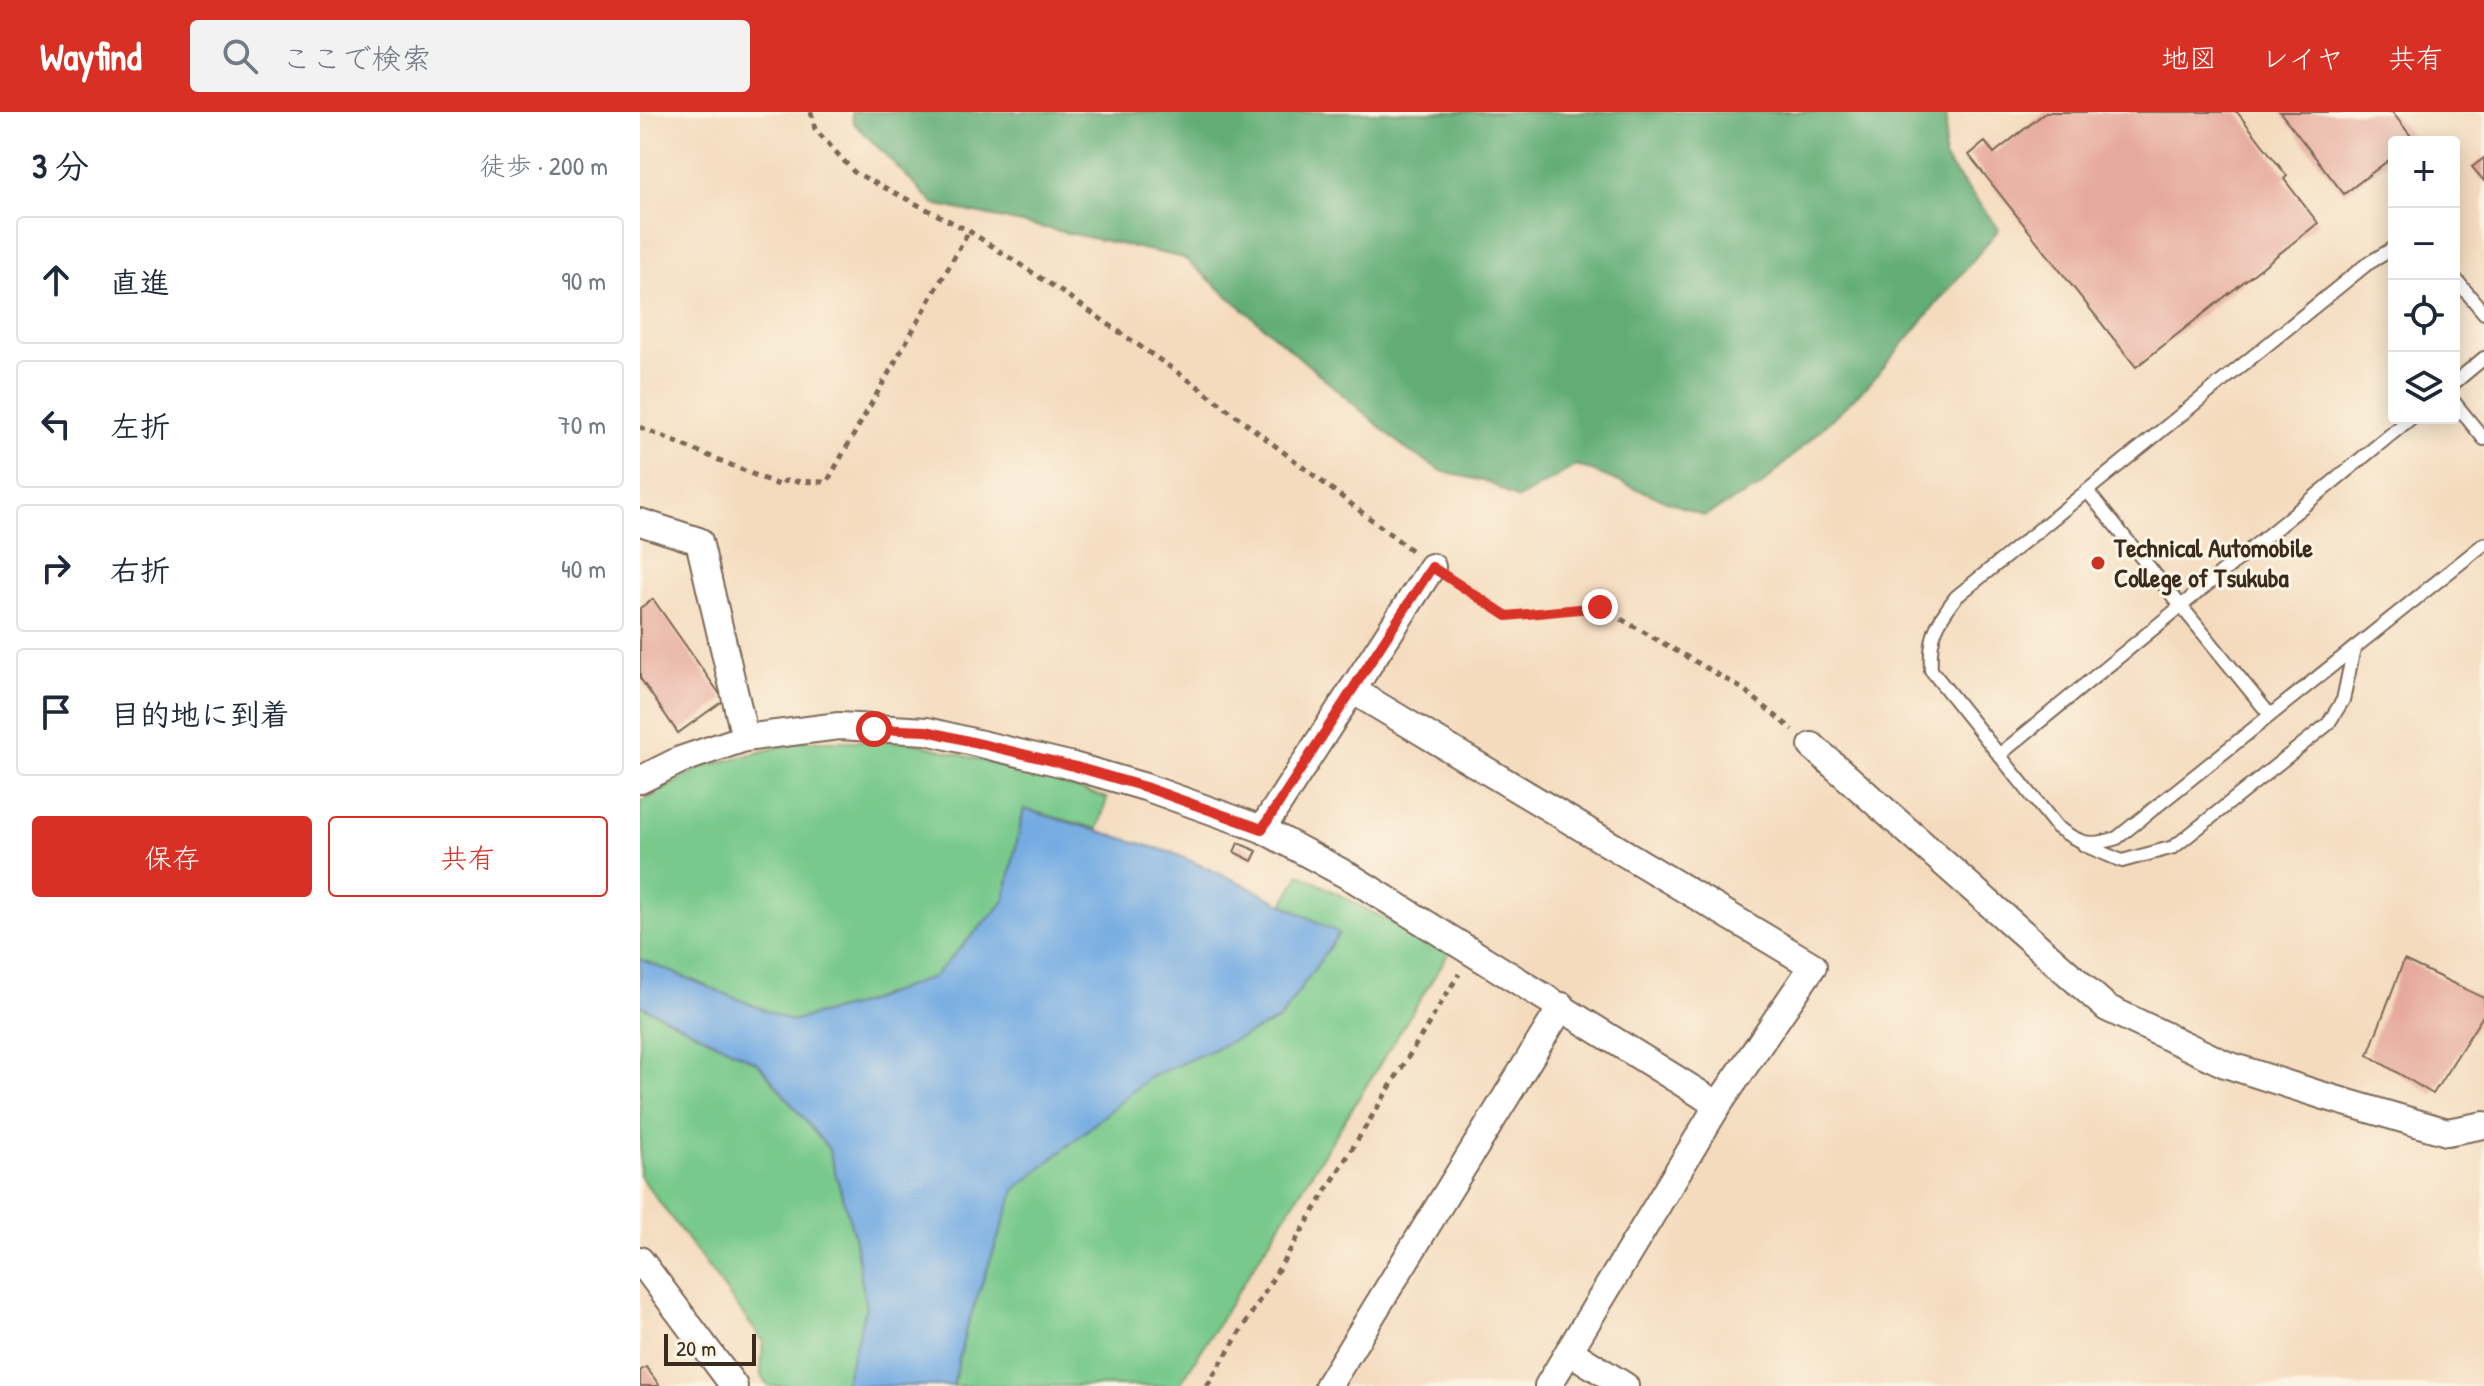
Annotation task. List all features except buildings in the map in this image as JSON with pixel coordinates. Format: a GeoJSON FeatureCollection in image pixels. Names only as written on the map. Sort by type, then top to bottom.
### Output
{"type":"FeatureCollection","features":[{"type":"Feature","properties":{"kind":"street"},"geometry":{"type":"LineString","coordinates":[[640,522],[699,541],[745,738]]}},
{"type":"Feature","properties":{"kind":"street"},"geometry":{"type":"LineString","coordinates":[[1262,829],[1432,567]]}},
{"type":"Feature","properties":{"kind":"street"},"geometry":{"type":"LineString","coordinates":[[1352,690],[1813,966],[1718,1105],[1548,1386]]}},
{"type":"Feature","properties":{"kind":"street"},"geometry":{"type":"LineString","coordinates":[[640,780],[680,760],[745,738],[839,726],[927,731],[1073,766],[1262,829],[1354,879],[1473,951],[1718,1105]]}},
{"type":"Feature","properties":{"kind":"street"},"geometry":{"type":"LineString","coordinates":[[1812,746],[2107,1008],[2225,1064],[2321,1095],[2447,1132],[2484,1125]]}},
{"type":"Feature","properties":{"kind":"street"},"geometry":{"type":"LineString","coordinates":[[1328,1386],[1562,1006]]}},
{"type":"Feature","properties":{"kind":"street"},"geometry":{"type":"LineString","coordinates":[[640,1260],[734,1386]]}},
{"type":"Feature","properties":{"kind":"street"},"geometry":{"type":"LineString","coordinates":[[1569,1351],[1625,1386]]}},
{"type":"Feature","properties":{"kind":"lane"},"geometry":{"type":"LineString","coordinates":[[2354,648],[2343,700],[2328,724],[2174,847],[2122,861],[2096,852],[2057,827],[1931,670],[1929,646],[1939,620],[1956,597],[2367,264],[2388,252]]}},
{"type":"Feature","properties":{"kind":"lane"},"geometry":{"type":"LineString","coordinates":[[2457,280],[2483,310]]}},
{"type":"Feature","properties":{"kind":"lane"},"geometry":{"type":"LineString","coordinates":[[2460,378],[2484,358]]}},
{"type":"Feature","properties":{"kind":"lane"},"geometry":{"type":"LineString","coordinates":[[2460,409],[2484,439]]}},
{"type":"Feature","properties":{"kind":"lane"},"geometry":{"type":"LineString","coordinates":[[1999,755],[2404,424]]}},
{"type":"Feature","properties":{"kind":"lane"},"geometry":{"type":"LineString","coordinates":[[2087,491],[2270,715]]}},
{"type":"Feature","properties":{"kind":"lane"},"geometry":{"type":"LineString","coordinates":[[2076,840],[2097,845],[2117,838],[2484,544]]}},
{"type":"Feature","properties":{"kind":"path"},"geometry":{"type":"LineString","coordinates":[[811,112],[815,129],[854,172],[969,231],[1200,388],[1432,567],[1507,616],[1600,607],[1743,689],[1812,746]]}},
{"type":"Feature","properties":{"kind":"path"},"geometry":{"type":"LineString","coordinates":[[640,427],[781,486],[785,481],[827,482],[969,231]]}},
{"type":"Feature","properties":{"kind":"path"},"geometry":{"type":"LineString","coordinates":[[1207,1386],[1473,951]]}},
{"type":"Feature","properties":{"kind":"green space"},"geometry":{"type":"Polygon","coordinates":[[[852,112],[1947,112],[1944,158],[1999,229],[1872,381],[1760,487],[1704,516],[1577,465],[1518,499],[1488,482],[1444,472],[1407,450],[1184,258],[934,204],[853,122],[852,112]]]}},
{"type":"Feature","properties":{"kind":"green space"},"geometry":{"type":"Polygon","coordinates":[[[802,741],[906,741],[1009,767],[1107,798],[1098,829],[1024,809],[1004,902],[934,977],[860,1004],[791,1021],[640,959],[640,803],[702,767],[802,741]]]}},
{"type":"Feature","properties":{"kind":"green space"},"geometry":{"type":"Polygon","coordinates":[[[1300,874],[1449,953],[1179,1386],[953,1386],[966,1329],[1015,1190],[1150,1077],[1279,1020],[1338,934],[1283,904],[1300,874]]]}},
{"type":"Feature","properties":{"kind":"green space"},"geometry":{"type":"Polygon","coordinates":[[[640,1005],[758,1063],[828,1148],[854,1235],[866,1307],[844,1386],[768,1386],[761,1376],[763,1341],[640,1176],[640,1005]]]}},
{"type":"Feature","properties":{"kind":"water"},"geometry":{"type":"Polygon","coordinates":[[[1024,809],[1173,853],[1241,883],[1339,933],[1279,1020],[1150,1077],[1015,1190],[966,1329],[953,1386],[844,1386],[866,1306],[854,1235],[828,1148],[758,1063],[640,1005],[640,959],[791,1021],[860,1004],[933,977],[1004,902],[1024,809]]]}},
{"type":"Feature","properties":{"kind":"place","name":"Technical Automobile College of Tsukuba"},"geometry":{"type":"Point","coordinates":[2098,563]}},
{"type":"Feature","properties":{"kind":"route"},"geometry":{"type":"LineString","coordinates":[[874,729],[927,731],[1073,766],[1145,787],[1262,829],[1432,567],[1507,616],[1600,607]]}}]}
